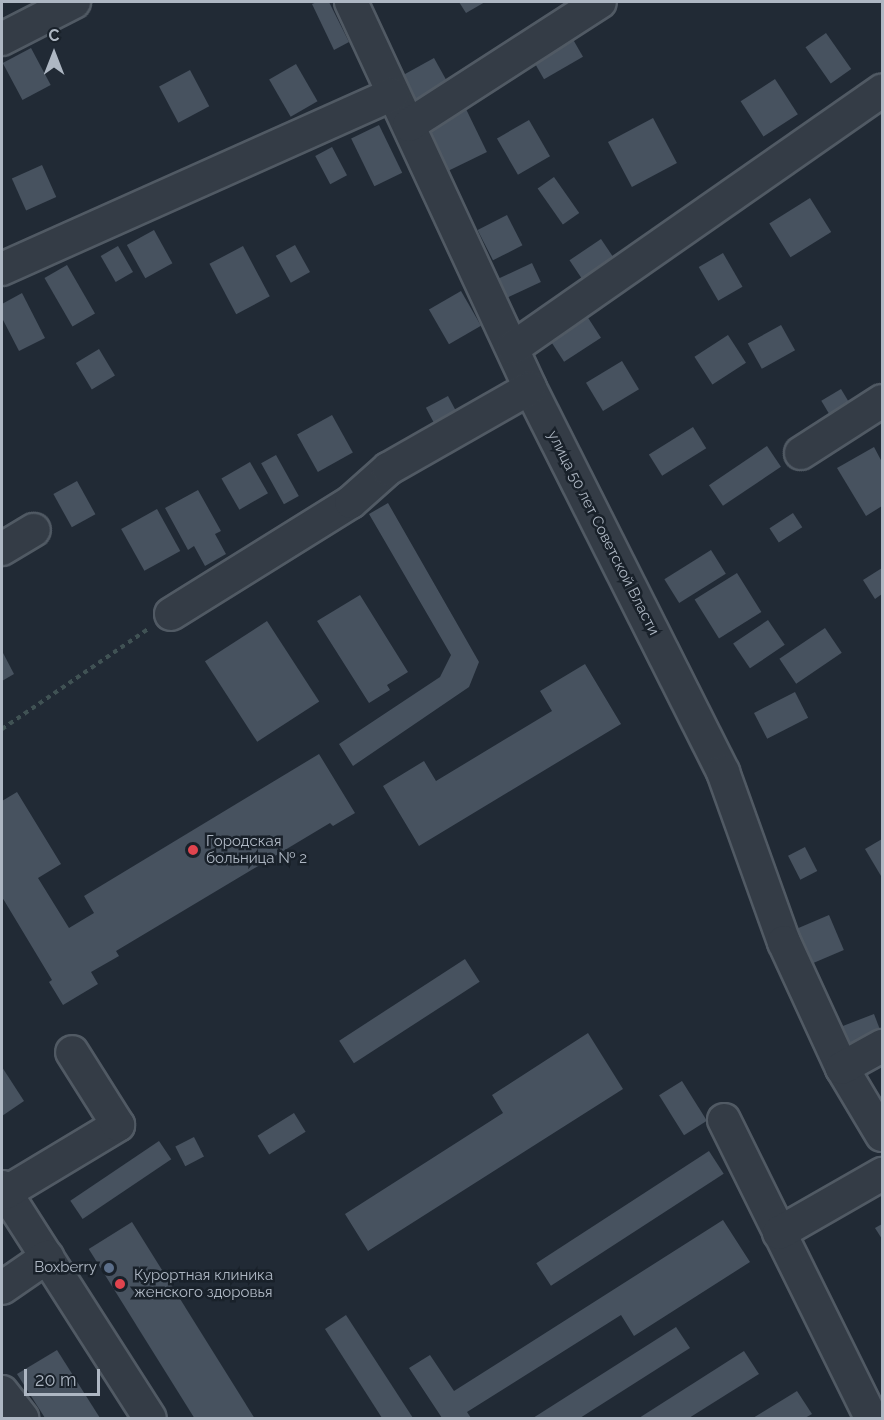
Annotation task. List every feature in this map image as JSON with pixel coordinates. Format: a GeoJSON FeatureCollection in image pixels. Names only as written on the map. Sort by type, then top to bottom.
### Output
{"type":"FeatureCollection","features":[{"type":"Feature","properties":{"kind":"street"},"geometry":{"type":"LineString","coordinates":[[2,39],[74,2]]}},
{"type":"Feature","properties":{"kind":"street","name":"улица 50 лет Советской Власти"},"geometry":{"type":"LineString","coordinates":[[351,2],[530,388],[723,772],[784,942],[842,1068],[882,1135]]}},
{"type":"Feature","properties":{"kind":"street"},"geometry":{"type":"LineString","coordinates":[[409,126],[600,2]]}},
{"type":"Feature","properties":{"kind":"street"},"geometry":{"type":"LineString","coordinates":[[513,348],[882,91]]}},
{"type":"Feature","properties":{"kind":"street"},"geometry":{"type":"LineString","coordinates":[[2,269],[393,94]]}},
{"type":"Feature","properties":{"kind":"street"},"geometry":{"type":"LineString","coordinates":[[171,614],[351,502],[388,469],[530,388]]}},
{"type":"Feature","properties":{"kind":"street"},"geometry":{"type":"LineString","coordinates":[[801,453],[882,400]]}},
{"type":"Feature","properties":{"kind":"street"},"geometry":{"type":"LineString","coordinates":[[2,549],[34,530]]}},
{"type":"Feature","properties":{"kind":"street"},"geometry":{"type":"LineString","coordinates":[[842,1068],[882,1046]]}},
{"type":"Feature","properties":{"kind":"street"},"geometry":{"type":"LineString","coordinates":[[72,1052],[118,1125],[3,1190],[150,1419]]}},
{"type":"Feature","properties":{"kind":"street"},"geometry":{"type":"LineString","coordinates":[[724,1120],[871,1419]]}},
{"type":"Feature","properties":{"kind":"street"},"geometry":{"type":"LineString","coordinates":[[779,1233],[882,1174]]}},
{"type":"Feature","properties":{"kind":"street"},"geometry":{"type":"LineString","coordinates":[[2,1288],[47,1257]]}},
{"type":"Feature","properties":{"kind":"street"},"geometry":{"type":"LineString","coordinates":[[2,1392],[22,1419]]}},
{"type":"Feature","properties":{"kind":"path"},"geometry":{"type":"LineString","coordinates":[[2,729],[171,614]]}},
{"type":"Feature","properties":{"kind":"building"},"geometry":{"type":"Polygon","coordinates":[[[329,2],[349,42],[334,50],[312,4],[329,2]]]}},
{"type":"Feature","properties":{"kind":"building"},"geometry":{"type":"Polygon","coordinates":[[[459,2],[485,2],[466,13],[459,2]]]}},
{"type":"Feature","properties":{"kind":"building"},"geometry":{"type":"Polygon","coordinates":[[[826,33],[851,69],[831,83],[806,47],[826,33]]]}},
{"type":"Feature","properties":{"kind":"building"},"geometry":{"type":"Polygon","coordinates":[[[571,36],[583,57],[544,79],[532,58],[571,36]]]}},
{"type":"Feature","properties":{"kind":"building"},"geometry":{"type":"Polygon","coordinates":[[[31,48],[51,85],[22,100],[3,63],[31,48]]]}},
{"type":"Feature","properties":{"kind":"building"},"geometry":{"type":"Polygon","coordinates":[[[434,58],[448,83],[408,106],[394,80],[434,58]]]}},
{"type":"Feature","properties":{"kind":"building"},"geometry":{"type":"Polygon","coordinates":[[[296,64],[318,101],[291,117],[269,80],[296,64]]]}},
{"type":"Feature","properties":{"kind":"building"},"geometry":{"type":"Polygon","coordinates":[[[190,70],[209,106],[178,123],[159,86],[190,70]]]}},
{"type":"Feature","properties":{"kind":"building"},"geometry":{"type":"Polygon","coordinates":[[[775,79],[798,114],[763,137],[741,101],[775,79]]]}},
{"type":"Feature","properties":{"kind":"building"},"geometry":{"type":"Polygon","coordinates":[[[465,107],[487,152],[447,171],[425,126],[465,107]]]}},
{"type":"Feature","properties":{"kind":"building"},"geometry":{"type":"Polygon","coordinates":[[[653,118],[677,163],[632,187],[608,142],[653,118]]]}},
{"type":"Feature","properties":{"kind":"building"},"geometry":{"type":"Polygon","coordinates":[[[529,120],[550,156],[518,175],[497,138],[529,120]]]}},
{"type":"Feature","properties":{"kind":"building"},"geometry":{"type":"Polygon","coordinates":[[[379,125],[402,173],[374,186],[351,139],[379,125]]]}},
{"type":"Feature","properties":{"kind":"building"},"geometry":{"type":"Polygon","coordinates":[[[332,147],[347,175],[330,184],[315,156],[332,147]]]}},
{"type":"Feature","properties":{"kind":"building"},"geometry":{"type":"Polygon","coordinates":[[[42,165],[56,197],[26,210],[12,178],[42,165]]]}},
{"type":"Feature","properties":{"kind":"building"},"geometry":{"type":"Polygon","coordinates":[[[554,177],[579,213],[563,225],[538,188],[554,177]]]}},
{"type":"Feature","properties":{"kind":"building"},"geometry":{"type":"Polygon","coordinates":[[[810,198],[831,232],[790,257],[769,223],[810,198]]]}},
{"type":"Feature","properties":{"kind":"building"},"geometry":{"type":"Polygon","coordinates":[[[507,215],[522,245],[493,260],[478,230],[507,215]]]}},
{"type":"Feature","properties":{"kind":"building"},"geometry":{"type":"Polygon","coordinates":[[[154,230],[172,263],[145,278],[127,245],[154,230]]]}},
{"type":"Feature","properties":{"kind":"building"},"geometry":{"type":"Polygon","coordinates":[[[601,239],[615,260],[583,281],[569,260],[601,239]]]}},
{"type":"Feature","properties":{"kind":"building"},"geometry":{"type":"Polygon","coordinates":[[[295,245],[310,272],[291,283],[276,256],[295,245]]]}},
{"type":"Feature","properties":{"kind":"building"},"geometry":{"type":"Polygon","coordinates":[[[118,246],[133,272],[116,282],[101,256],[118,246]]]}},
{"type":"Feature","properties":{"kind":"building"},"geometry":{"type":"Polygon","coordinates":[[[243,246],[270,296],[236,314],[209,264],[243,246]]]}},
{"type":"Feature","properties":{"kind":"building"},"geometry":{"type":"Polygon","coordinates":[[[723,253],[742,287],[718,301],[699,267],[723,253]]]}},
{"type":"Feature","properties":{"kind":"building"},"geometry":{"type":"Polygon","coordinates":[[[532,263],[541,282],[503,300],[494,281],[532,263]]]}},
{"type":"Feature","properties":{"kind":"building"},"geometry":{"type":"Polygon","coordinates":[[[67,265],[95,313],[72,326],[44,278],[67,265]]]}},
{"type":"Feature","properties":{"kind":"building"},"geometry":{"type":"Polygon","coordinates":[[[461,291],[481,326],[449,344],[429,310],[461,291]]]}},
{"type":"Feature","properties":{"kind":"building"},"geometry":{"type":"Polygon","coordinates":[[[22,293],[45,338],[19,351],[2,318],[2,304],[22,293]]]}},
{"type":"Feature","properties":{"kind":"building"},"geometry":{"type":"Polygon","coordinates":[[[583,310],[601,338],[564,362],[546,334],[583,310]]]}},
{"type":"Feature","properties":{"kind":"building"},"geometry":{"type":"Polygon","coordinates":[[[781,325],[795,350],[762,369],[748,343],[781,325]]]}},
{"type":"Feature","properties":{"kind":"building"},"geometry":{"type":"Polygon","coordinates":[[[728,335],[746,363],[712,384],[694,357],[728,335]]]}},
{"type":"Feature","properties":{"kind":"building"},"geometry":{"type":"Polygon","coordinates":[[[99,349],[115,376],[92,389],[76,363],[99,349]]]}},
{"type":"Feature","properties":{"kind":"building"},"geometry":{"type":"Polygon","coordinates":[[[622,361],[639,389],[603,411],[586,383],[622,361]]]}},
{"type":"Feature","properties":{"kind":"building"},"geometry":{"type":"Polygon","coordinates":[[[841,389],[856,414],[836,426],[821,401],[841,389]]]}},
{"type":"Feature","properties":{"kind":"building"},"geometry":{"type":"Polygon","coordinates":[[[448,396],[456,411],[434,423],[426,408],[448,396]]]}},
{"type":"Feature","properties":{"kind":"building"},"geometry":{"type":"Polygon","coordinates":[[[332,415],[353,453],[318,472],[297,434],[332,415]]]}},
{"type":"Feature","properties":{"kind":"building"},"geometry":{"type":"Polygon","coordinates":[[[693,427],[706,448],[662,476],[649,455],[693,427]]]}},
{"type":"Feature","properties":{"kind":"building"},"geometry":{"type":"Polygon","coordinates":[[[767,446],[781,467],[723,506],[709,485],[767,446]]]}},
{"type":"Feature","properties":{"kind":"building"},"geometry":{"type":"Polygon","coordinates":[[[874,447],[882,462],[882,506],[866,516],[837,468],[874,447]]]}},
{"type":"Feature","properties":{"kind":"building"},"geometry":{"type":"Polygon","coordinates":[[[276,455],[299,496],[284,504],[261,463],[276,455]]]}},
{"type":"Feature","properties":{"kind":"building"},"geometry":{"type":"Polygon","coordinates":[[[250,462],[268,493],[239,510],[221,478],[250,462]]]}},
{"type":"Feature","properties":{"kind":"building"},"geometry":{"type":"Polygon","coordinates":[[[77,481],[95,514],[72,527],[53,494],[77,481]]]}},
{"type":"Feature","properties":{"kind":"building"},"geometry":{"type":"Polygon","coordinates":[[[198,490],[221,531],[215,534],[226,554],[205,566],[194,546],[188,550],[165,508],[198,490]]]}},
{"type":"Feature","properties":{"kind":"building"},"geometry":{"type":"Polygon","coordinates":[[[388,503],[479,662],[469,687],[353,766],[339,744],[440,677],[451,655],[369,514],[388,503]]]}},
{"type":"Feature","properties":{"kind":"building"},"geometry":{"type":"Polygon","coordinates":[[[157,509],[180,551],[144,571],[121,529],[157,509]]]}},
{"type":"Feature","properties":{"kind":"building"},"geometry":{"type":"Polygon","coordinates":[[[793,513],[802,527],[779,543],[770,528],[793,513]]]}},
{"type":"Feature","properties":{"kind":"building"},"geometry":{"type":"Polygon","coordinates":[[[711,550],[726,574],[679,603],[664,579],[711,550]]]}},
{"type":"Feature","properties":{"kind":"building"},"geometry":{"type":"Polygon","coordinates":[[[882,568],[882,594],[875,599],[863,580],[882,568]]]}},
{"type":"Feature","properties":{"kind":"building"},"geometry":{"type":"Polygon","coordinates":[[[737,573],[761,612],[719,639],[695,599],[737,573]]]}},
{"type":"Feature","properties":{"kind":"building"},"geometry":{"type":"Polygon","coordinates":[[[360,595],[408,672],[387,685],[390,690],[369,703],[317,621],[360,595]]]}},
{"type":"Feature","properties":{"kind":"building"},"geometry":{"type":"Polygon","coordinates":[[[768,620],[785,645],[750,668],[733,643],[768,620]]]}},
{"type":"Feature","properties":{"kind":"building"},"geometry":{"type":"Polygon","coordinates":[[[267,621],[319,702],[257,742],[205,661],[267,621]]]}},
{"type":"Feature","properties":{"kind":"building"},"geometry":{"type":"Polygon","coordinates":[[[825,628],[842,653],[796,684],[779,659],[825,628]]]}},
{"type":"Feature","properties":{"kind":"building"},"geometry":{"type":"Polygon","coordinates":[[[2,651],[14,674],[2,681],[2,651]]]}},
{"type":"Feature","properties":{"kind":"building"},"geometry":{"type":"Polygon","coordinates":[[[585,664],[621,724],[419,846],[383,786],[424,761],[436,781],[552,711],[540,691],[585,664]]]}},
{"type":"Feature","properties":{"kind":"building"},"geometry":{"type":"Polygon","coordinates":[[[795,692],[808,718],[767,739],[754,713],[795,692]]]}},
{"type":"Feature","properties":{"kind":"building"},"geometry":{"type":"Polygon","coordinates":[[[319,754],[355,813],[333,826],[330,823],[116,951],[119,956],[91,972],[98,984],[63,1005],[49,982],[52,980],[2,897],[2,801],[17,792],[61,864],[38,878],[69,928],[94,913],[84,896],[319,754]]]}},
{"type":"Feature","properties":{"kind":"building"},"geometry":{"type":"Polygon","coordinates":[[[882,839],[882,875],[881,876],[865,849],[882,839]]]}},
{"type":"Feature","properties":{"kind":"building"},"geometry":{"type":"Polygon","coordinates":[[[805,847],[817,871],[800,880],[788,856],[805,847]]]}},
{"type":"Feature","properties":{"kind":"building"},"geometry":{"type":"Polygon","coordinates":[[[829,915],[844,950],[810,964],[795,929],[829,915]]]}},
{"type":"Feature","properties":{"kind":"building"},"geometry":{"type":"Polygon","coordinates":[[[465,959],[480,982],[354,1063],[339,1041],[465,959]]]}},
{"type":"Feature","properties":{"kind":"building"},"geometry":{"type":"Polygon","coordinates":[[[874,1014],[882,1035],[850,1047],[842,1026],[874,1014]]]}},
{"type":"Feature","properties":{"kind":"building"},"geometry":{"type":"Polygon","coordinates":[[[588,1033],[623,1089],[368,1251],[345,1214],[503,1113],[492,1095],[588,1033]]]}},
{"type":"Feature","properties":{"kind":"building"},"geometry":{"type":"Polygon","coordinates":[[[2,1067],[24,1101],[2,1116],[2,1067]]]}},
{"type":"Feature","properties":{"kind":"building"},"geometry":{"type":"Polygon","coordinates":[[[682,1081],[707,1121],[684,1135],[659,1095],[682,1081]]]}},
{"type":"Feature","properties":{"kind":"building"},"geometry":{"type":"Polygon","coordinates":[[[294,1113],[306,1132],[269,1154],[258,1136],[294,1113]]]}},
{"type":"Feature","properties":{"kind":"building"},"geometry":{"type":"Polygon","coordinates":[[[194,1137],[204,1157],[185,1166],[175,1147],[194,1137]]]}},
{"type":"Feature","properties":{"kind":"building"},"geometry":{"type":"Polygon","coordinates":[[[159,1141],[171,1159],[83,1219],[70,1201],[159,1141]]]}},
{"type":"Feature","properties":{"kind":"building"},"geometry":{"type":"Polygon","coordinates":[[[709,1151],[724,1174],[551,1286],[536,1263],[709,1151]]]}},
{"type":"Feature","properties":{"kind":"building"},"geometry":{"type":"Polygon","coordinates":[[[723,1220],[750,1262],[634,1336],[621,1315],[467,1412],[471,1418],[442,1418],[409,1368],[430,1355],[454,1391],[723,1220]]]}},
{"type":"Feature","properties":{"kind":"building"},"geometry":{"type":"Polygon","coordinates":[[[132,1222],[254,1418],[194,1418],[89,1249],[132,1222]]]}},
{"type":"Feature","properties":{"kind":"building"},"geometry":{"type":"Polygon","coordinates":[[[882,1224],[882,1239],[875,1228],[882,1224]]]}},
{"type":"Feature","properties":{"kind":"building"},"geometry":{"type":"Polygon","coordinates":[[[346,1315],[413,1418],[382,1418],[325,1329],[346,1315]]]}},
{"type":"Feature","properties":{"kind":"building"},"geometry":{"type":"Polygon","coordinates":[[[676,1327],[690,1348],[580,1418],[533,1418],[676,1327]]]}},
{"type":"Feature","properties":{"kind":"building"},"geometry":{"type":"Polygon","coordinates":[[[57,1350],[100,1418],[45,1418],[17,1374],[57,1350]]]}},
{"type":"Feature","properties":{"kind":"building"},"geometry":{"type":"Polygon","coordinates":[[[744,1351],[759,1374],[689,1418],[639,1418],[744,1351]]]}},
{"type":"Feature","properties":{"kind":"building"},"geometry":{"type":"Polygon","coordinates":[[[797,1391],[812,1414],[805,1418],[753,1418],[797,1391]]]}},
{"type":"Feature","properties":{"kind":"place","name":"Городская больница № 2"},"geometry":{"type":"Point","coordinates":[193,850]}},
{"type":"Feature","properties":{"kind":"place","name":"Boxberry"},"geometry":{"type":"Point","coordinates":[109,1268]}},
{"type":"Feature","properties":{"kind":"place","name":"Курортная клиника женского здоровья"},"geometry":{"type":"Point","coordinates":[120,1284]}}]}
